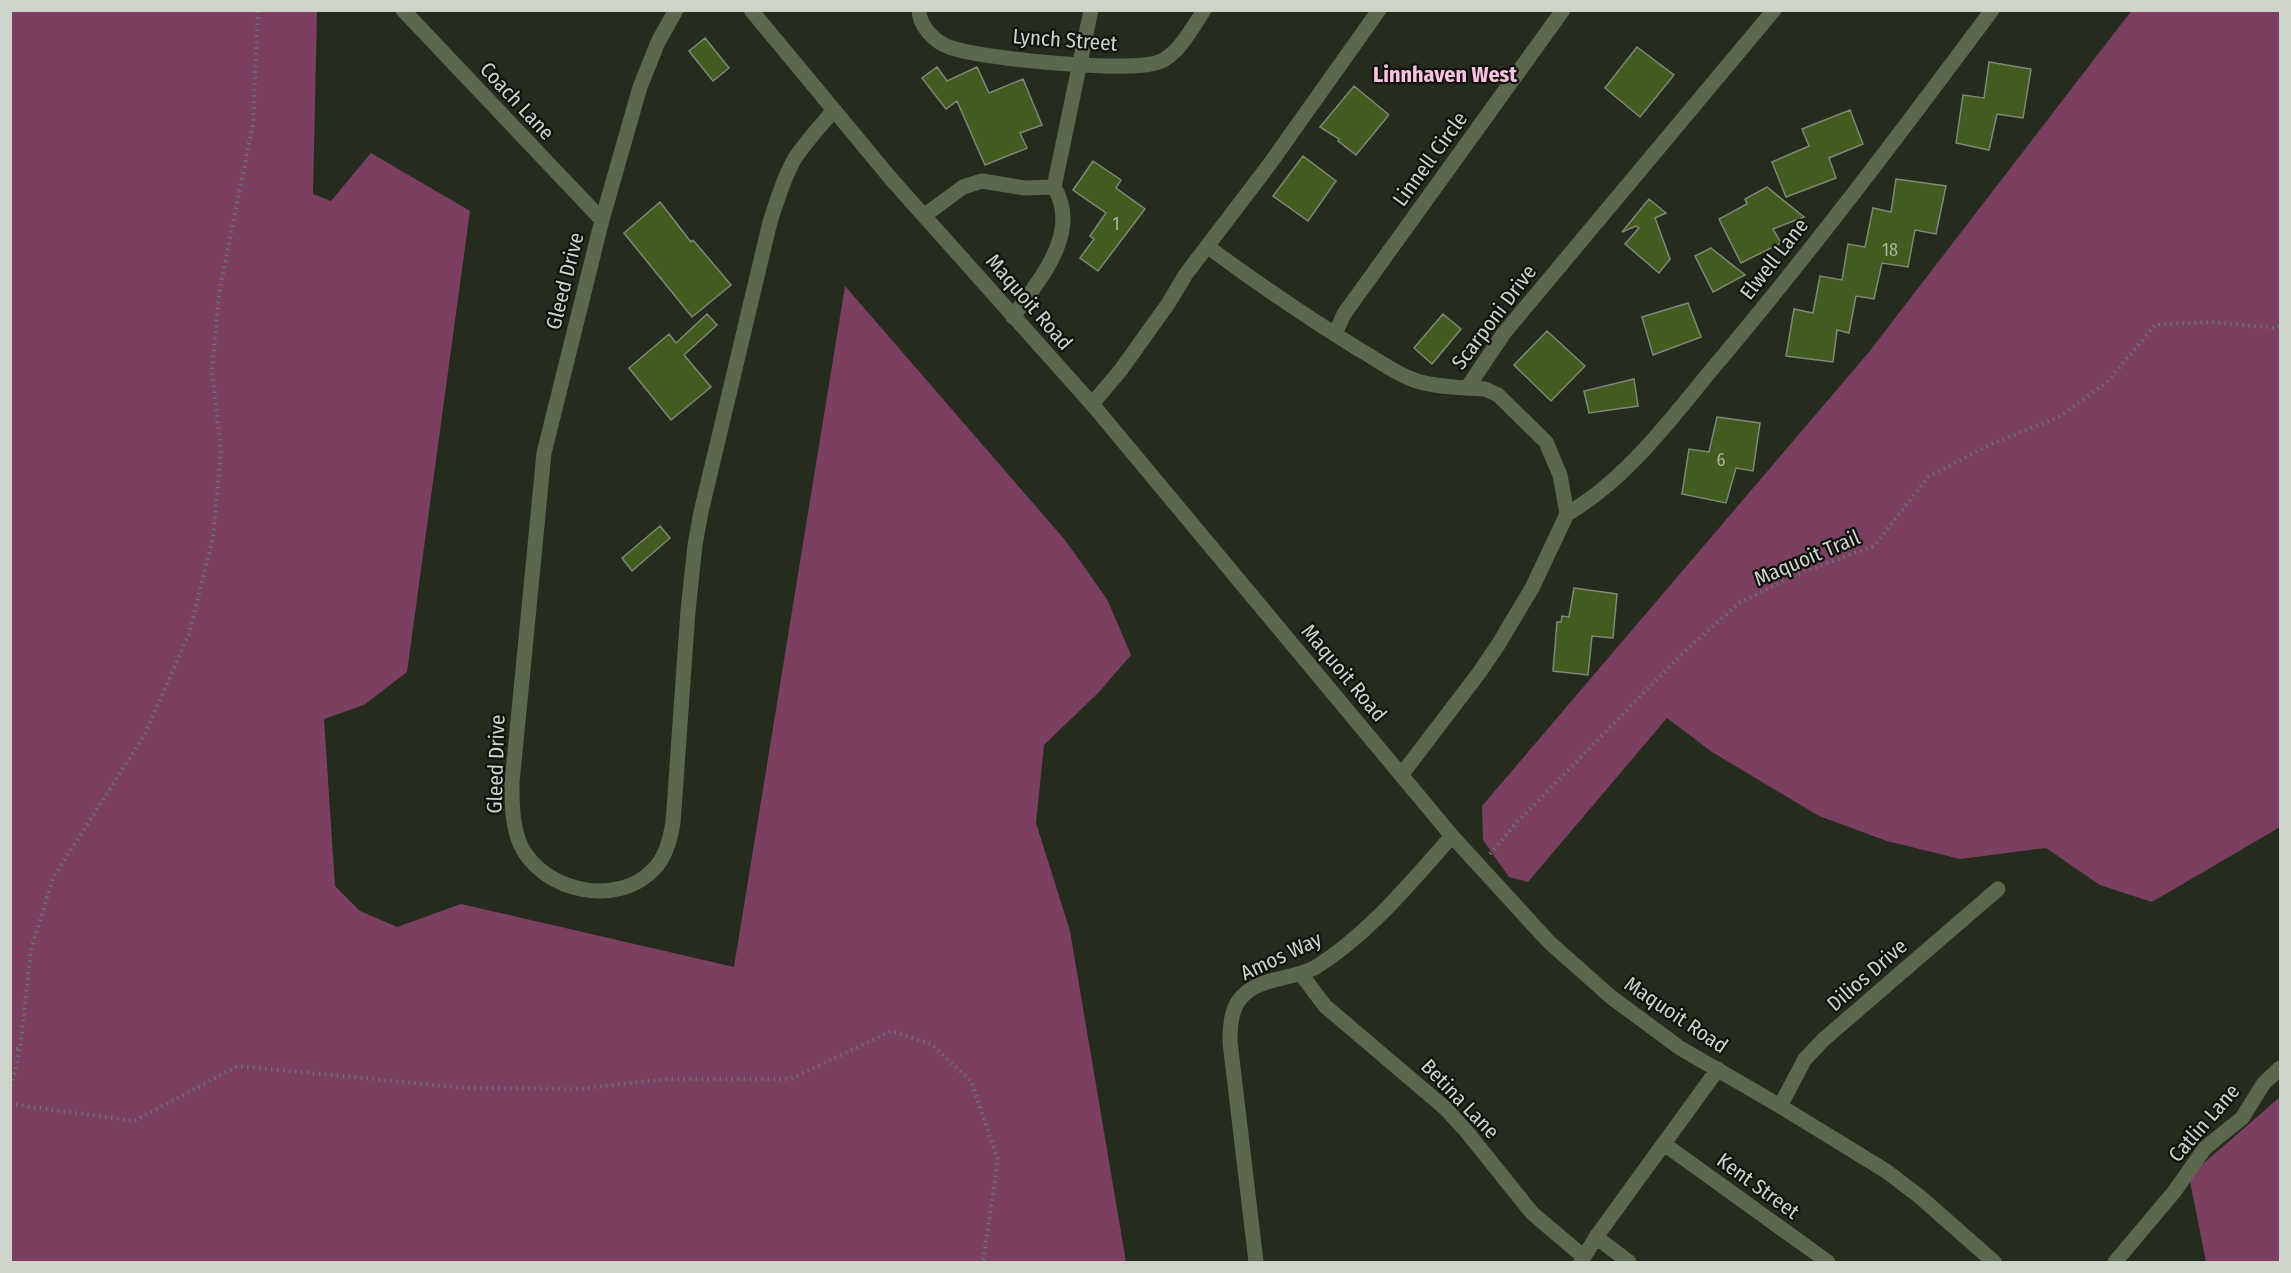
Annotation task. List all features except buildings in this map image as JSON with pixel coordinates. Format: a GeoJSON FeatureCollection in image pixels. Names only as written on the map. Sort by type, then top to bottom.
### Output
{"type":"FeatureCollection","features":[{"type":"Feature","properties":{"kind":"street","name":"Coach Lane"},"geometry":{"type":"LineString","coordinates":[[403,10],[602,220]]}},
{"type":"Feature","properties":{"kind":"street","name":"Gleed Drive"},"geometry":{"type":"LineString","coordinates":[[676,10],[645,72],[602,220],[544,453],[512,783],[512,815],[522,847],[532,863],[546,876],[565,886],[586,890],[607,890],[626,886],[643,879],[656,868],[665,854],[670,839],[679,758],[688,611],[701,512],[770,222],[780,190],[803,146],[833,111]]}},
{"type":"Feature","properties":{"kind":"street","name":"Maquoit Road"},"geometry":{"type":"LineString","coordinates":[[751,10],[892,180],[925,214],[1013,317],[1092,404],[1452,836],[1549,942],[1603,990],[1680,1048],[1886,1171],[1919,1196],[1984,1259]]}},
{"type":"Feature","properties":{"kind":"street","name":"Lynch Street"},"geometry":{"type":"LineString","coordinates":[[919,10],[919,17],[930,35],[948,47],[1035,61],[1141,67],[1161,61],[1175,50],[1204,10]]}},
{"type":"Feature","properties":{"kind":"street"},"geometry":{"type":"LineString","coordinates":[[1013,317],[1035,288],[1059,245],[1064,213],[1059,195],[1053,187],[1091,10]]}},
{"type":"Feature","properties":{"kind":"street"},"geometry":{"type":"LineString","coordinates":[[1092,404],[1120,371],[1168,304],[1186,274],[1208,247],[1379,10]]}},
{"type":"Feature","properties":{"kind":"street","name":"Linnell Circle"},"geometry":{"type":"LineString","coordinates":[[1335,334],[1344,314],[1563,10]]}},
{"type":"Feature","properties":{"kind":"street","name":"Scarponi Drive"},"geometry":{"type":"LineString","coordinates":[[1467,388],[1504,333],[1774,10]]}},
{"type":"Feature","properties":{"kind":"street","name":"Elwell Lane"},"geometry":{"type":"LineString","coordinates":[[1567,514],[1587,502],[1639,454],[1677,411],[1769,299],[1920,107],[1992,10]]}},
{"type":"Feature","properties":{"kind":"street"},"geometry":{"type":"LineString","coordinates":[[925,214],[963,187],[982,182],[1025,188],[1053,187]]}},
{"type":"Feature","properties":{"kind":"street"},"geometry":{"type":"LineString","coordinates":[[1208,247],[1335,334],[1415,380],[1437,386],[1467,388]]}},
{"type":"Feature","properties":{"kind":"street","name":"Scarponi Drive"},"geometry":{"type":"LineString","coordinates":[[1467,388],[1485,389],[1498,395],[1546,442],[1560,475],[1567,514]]}},
{"type":"Feature","properties":{"kind":"street"},"geometry":{"type":"LineString","coordinates":[[1402,774],[1498,645],[1532,588],[1567,514]]}},
{"type":"Feature","properties":{"kind":"street","name":"Amos Way"},"geometry":{"type":"LineString","coordinates":[[1256,1263],[1230,1024],[1234,1006],[1247,992],[1266,983],[1301,974],[1339,952],[1391,903],[1452,836]]}},
{"type":"Feature","properties":{"kind":"street","name":"Dilios Drive"},"geometry":{"type":"LineString","coordinates":[[1780,1106],[1805,1059],[1823,1040],[1998,889]]}},
{"type":"Feature","properties":{"kind":"street","name":"Betina Lane"},"geometry":{"type":"LineString","coordinates":[[1301,974],[1325,1006],[1445,1108],[1532,1214],[1582,1260]]}},
{"type":"Feature","properties":{"kind":"street","name":"Catlin Lane"},"geometry":{"type":"LineString","coordinates":[[2115,1263],[2174,1192],[2205,1148],[2242,1118],[2264,1083],[2280,1068]]}},
{"type":"Feature","properties":{"kind":"street"},"geometry":{"type":"LineString","coordinates":[[1582,1260],[1596,1237],[1718,1069]]}},
{"type":"Feature","properties":{"kind":"street","name":"Kent Street"},"geometry":{"type":"LineString","coordinates":[[1664,1144],[1828,1263]]}},
{"type":"Feature","properties":{"kind":"street"},"geometry":{"type":"LineString","coordinates":[[1596,1237],[1629,1263]]}},
{"type":"Feature","properties":{"kind":"path"},"geometry":{"type":"LineString","coordinates":[[10,1092],[20,1049],[31,950],[53,878],[146,734],[189,634],[213,538],[221,450],[212,373],[219,293],[253,124],[258,10]]}},
{"type":"Feature","properties":{"kind":"path","name":"Maquoit Trail"},"geometry":{"type":"LineString","coordinates":[[1479,867],[1518,821],[1683,653],[1739,603],[1795,575],[1874,546],[1928,477],[1991,444],[2059,417],[2106,382],[2155,326],[2210,322],[2276,328],[2280,326]]}},
{"type":"Feature","properties":{"kind":"path"},"geometry":{"type":"LineString","coordinates":[[10,1104],[134,1121],[238,1066],[465,1088],[578,1089],[668,1080],[791,1079],[891,1032],[931,1044],[971,1080],[998,1160],[983,1263]]}},
{"type":"Feature","properties":{"kind":"path"},"geometry":{"type":"LineString","coordinates":[[10,1048],[20,1049]]}},
{"type":"Feature","properties":{"kind":"shaded area"},"geometry":{"type":"Polygon","coordinates":[[[2132,10],[2280,11],[2280,827],[2152,902],[2100,885],[2046,848],[1960,859],[1887,841],[1819,816],[1712,752],[1667,718],[1528,882],[1509,877],[1483,840],[1482,806],[1869,352],[2132,10]]]}},
{"type":"Feature","properties":{"kind":"shaded area"},"geometry":{"type":"Polygon","coordinates":[[[10,11],[317,11],[313,194],[331,201],[371,153],[470,211],[407,672],[364,705],[324,719],[335,886],[360,911],[397,927],[461,904],[734,967],[845,286],[1065,540],[1107,599],[1131,655],[1099,692],[1044,745],[1036,823],[1070,931],[1126,1262],[11,1262],[10,11]]]}},
{"type":"Feature","properties":{"kind":"shaded area"},"geometry":{"type":"Polygon","coordinates":[[[2280,1097],[2280,1262],[2206,1262],[2189,1176],[2280,1097]]]}},
{"type":"Feature","properties":{"kind":"district","name":"Linnhaven West"},"geometry":{"type":"Point","coordinates":[1445,74]}}]}
